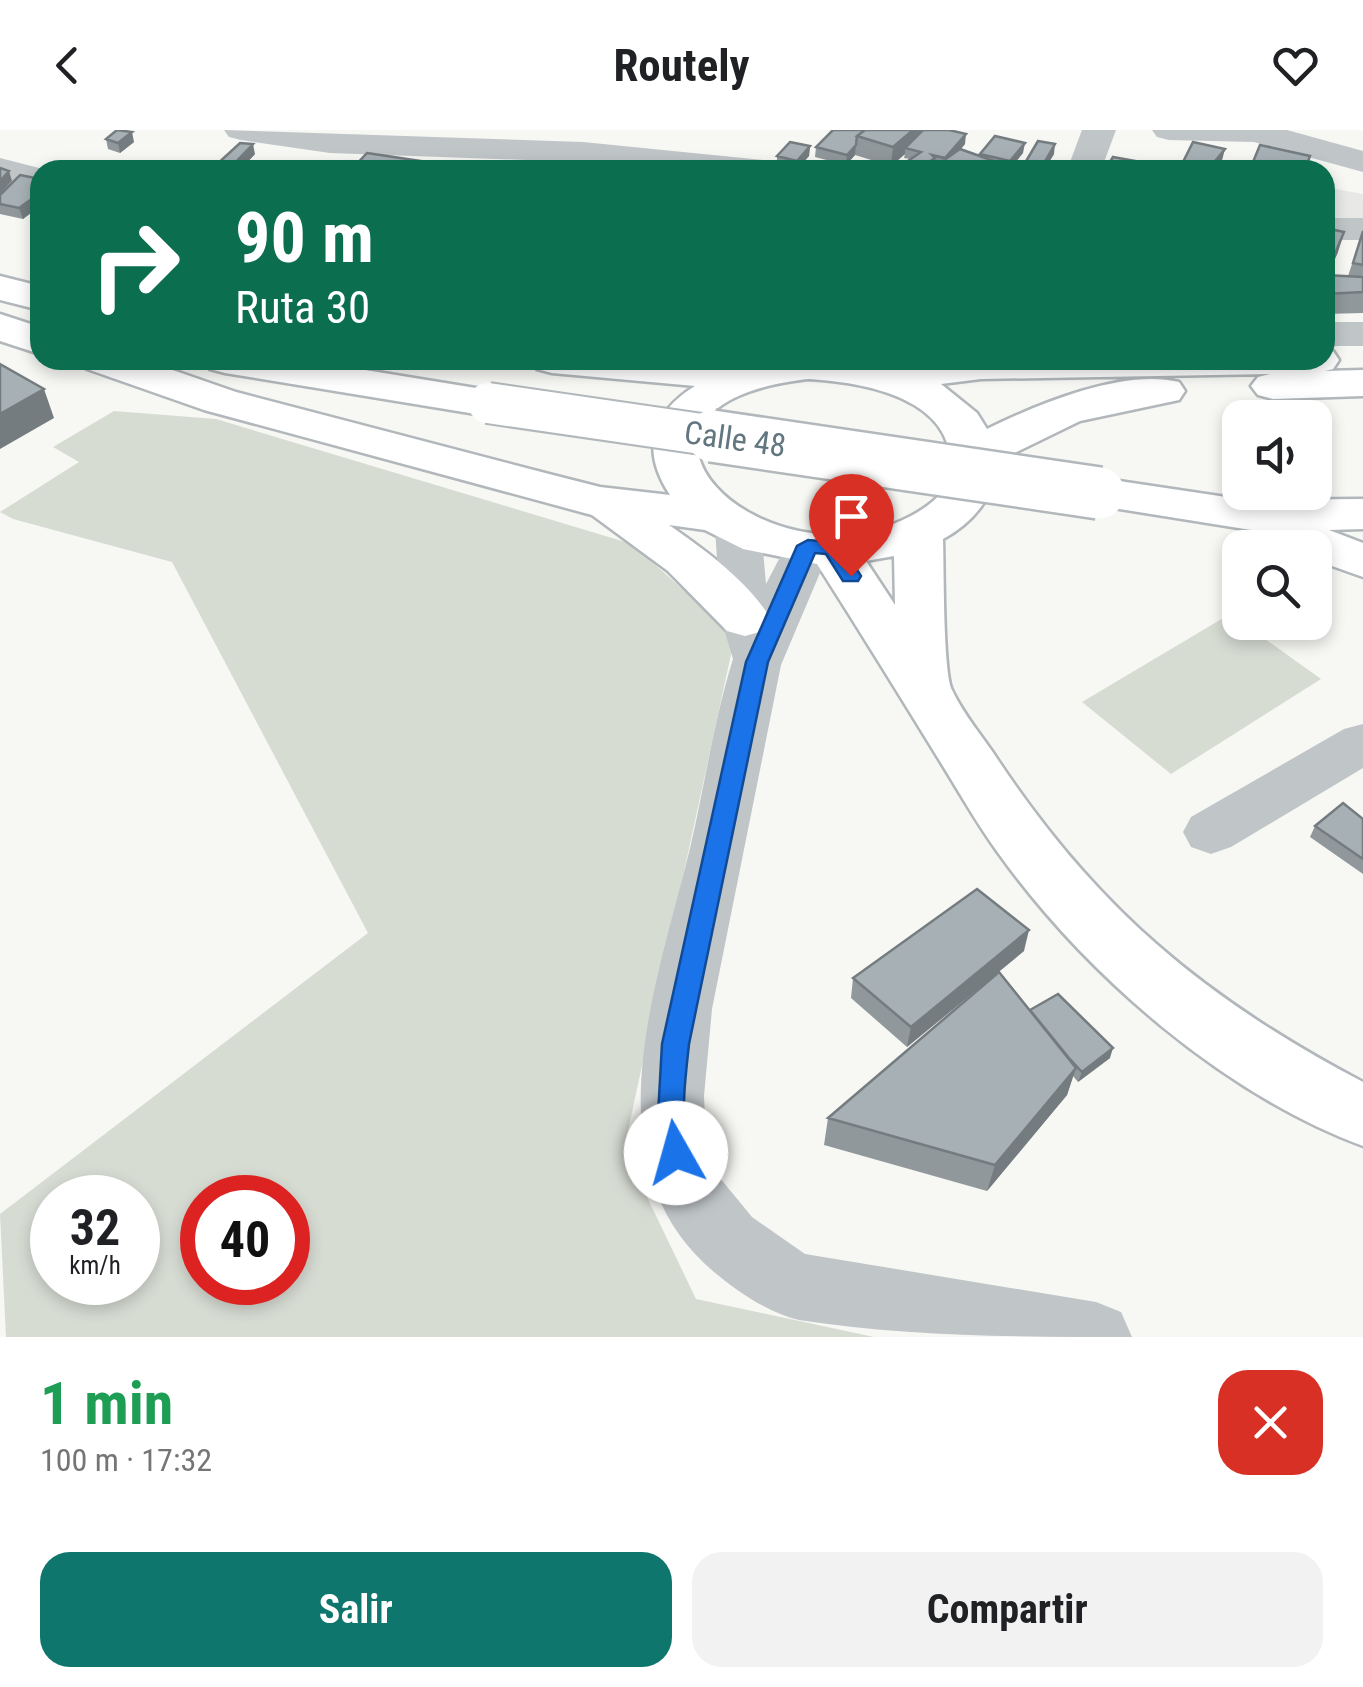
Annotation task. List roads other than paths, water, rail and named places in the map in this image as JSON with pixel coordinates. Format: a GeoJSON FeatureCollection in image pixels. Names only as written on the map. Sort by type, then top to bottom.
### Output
{"type":"FeatureCollection","features":[{"type":"Feature","properties":{"kind":"main road"},"geometry":{"type":"LineString","coordinates":[[0,288],[30,296]]}},
{"type":"Feature","properties":{"kind":"main road"},"geometry":{"type":"LineString","coordinates":[[0,307],[30,315]]}},
{"type":"Feature","properties":{"kind":"main road"},"geometry":{"type":"LineString","coordinates":[[0,328],[30,338]]}},
{"type":"Feature","properties":{"kind":"main road"},"geometry":{"type":"LineString","coordinates":[[1335,359],[1363,358]]}},
{"type":"Feature","properties":{"kind":"main road"},"geometry":{"type":"LineString","coordinates":[[131,370],[234,405],[600,502],[728,522],[820,547],[870,546],[918,532],[941,520],[971,482],[974,455],[954,416],[928,394],[864,370]]}},
{"type":"Feature","properties":{"kind":"main road","name":"Calle 48"},"geometry":{"type":"LineString","coordinates":[[285,370],[1246,515]]}},
{"type":"Feature","properties":{"kind":"main road","name":"Calle 48"},"geometry":{"type":"LineString","coordinates":[[665,370],[744,377]]}},
{"type":"Feature","properties":{"kind":"main road"},"geometry":{"type":"LineString","coordinates":[[728,522],[687,486],[677,464],[676,442],[684,420],[699,402],[744,377],[785,370]]}},
{"type":"Feature","properties":{"kind":"main road"},"geometry":{"type":"LineString","coordinates":[[893,378],[951,370]]}},
{"type":"Feature","properties":{"kind":"main road"},"geometry":{"type":"LineString","coordinates":[[974,455],[1018,429],[1098,400],[1144,392],[1363,384]]}},
{"type":"Feature","properties":{"kind":"main road"},"geometry":{"type":"LineString","coordinates":[[600,502],[685,560],[751,641]]}},
{"type":"Feature","properties":{"kind":"main road"},"geometry":{"type":"LineString","coordinates":[[1246,515],[1363,514]]}},
{"type":"Feature","properties":{"kind":"main road"},"geometry":{"type":"LineString","coordinates":[[1246,515],[1363,561]]}},
{"type":"Feature","properties":{"kind":"main road"},"geometry":{"type":"LineString","coordinates":[[918,532],[923,688]]}},
{"type":"Feature","properties":{"kind":"main road"},"geometry":{"type":"LineString","coordinates":[[820,547],[923,688],[1018,838],[1094,927],[1200,1020],[1282,1074],[1363,1116]]}},
{"type":"Feature","properties":{"kind":"street"},"geometry":{"type":"LineString","coordinates":[[241,130],[329,148],[582,152],[666,160]]}},
{"type":"Feature","properties":{"kind":"street"},"geometry":{"type":"LineString","coordinates":[[582,152],[639,130]]}},
{"type":"Feature","properties":{"kind":"street"},"geometry":{"type":"LineString","coordinates":[[750,130],[750,160]]}},
{"type":"Feature","properties":{"kind":"street"},"geometry":{"type":"LineString","coordinates":[[1088,160],[1099,130]]}},
{"type":"Feature","properties":{"kind":"street"},"geometry":{"type":"LineString","coordinates":[[1169,130],[1258,131],[1363,162]]}},
{"type":"Feature","properties":{"kind":"street"},"geometry":{"type":"LineString","coordinates":[[0,168],[30,176]]}},
{"type":"Feature","properties":{"kind":"street"},"geometry":{"type":"LineString","coordinates":[[1335,229],[1363,229]]}},
{"type":"Feature","properties":{"kind":"street"},"geometry":{"type":"LineString","coordinates":[[1335,334],[1363,334]]}},
{"type":"Feature","properties":{"kind":"street"},"geometry":{"type":"LineString","coordinates":[[728,522],[751,641],[676,1044],[670,1092],[671,1133],[682,1174],[700,1212],[730,1245],[760,1268],[797,1286],[1096,1337]]}},
{"type":"Feature","properties":{"kind":"street"},"geometry":{"type":"LineString","coordinates":[[751,641],[820,547]]}},
{"type":"Feature","properties":{"kind":"street"},"geometry":{"type":"LineString","coordinates":[[1211,832],[1363,743]]}}]}
